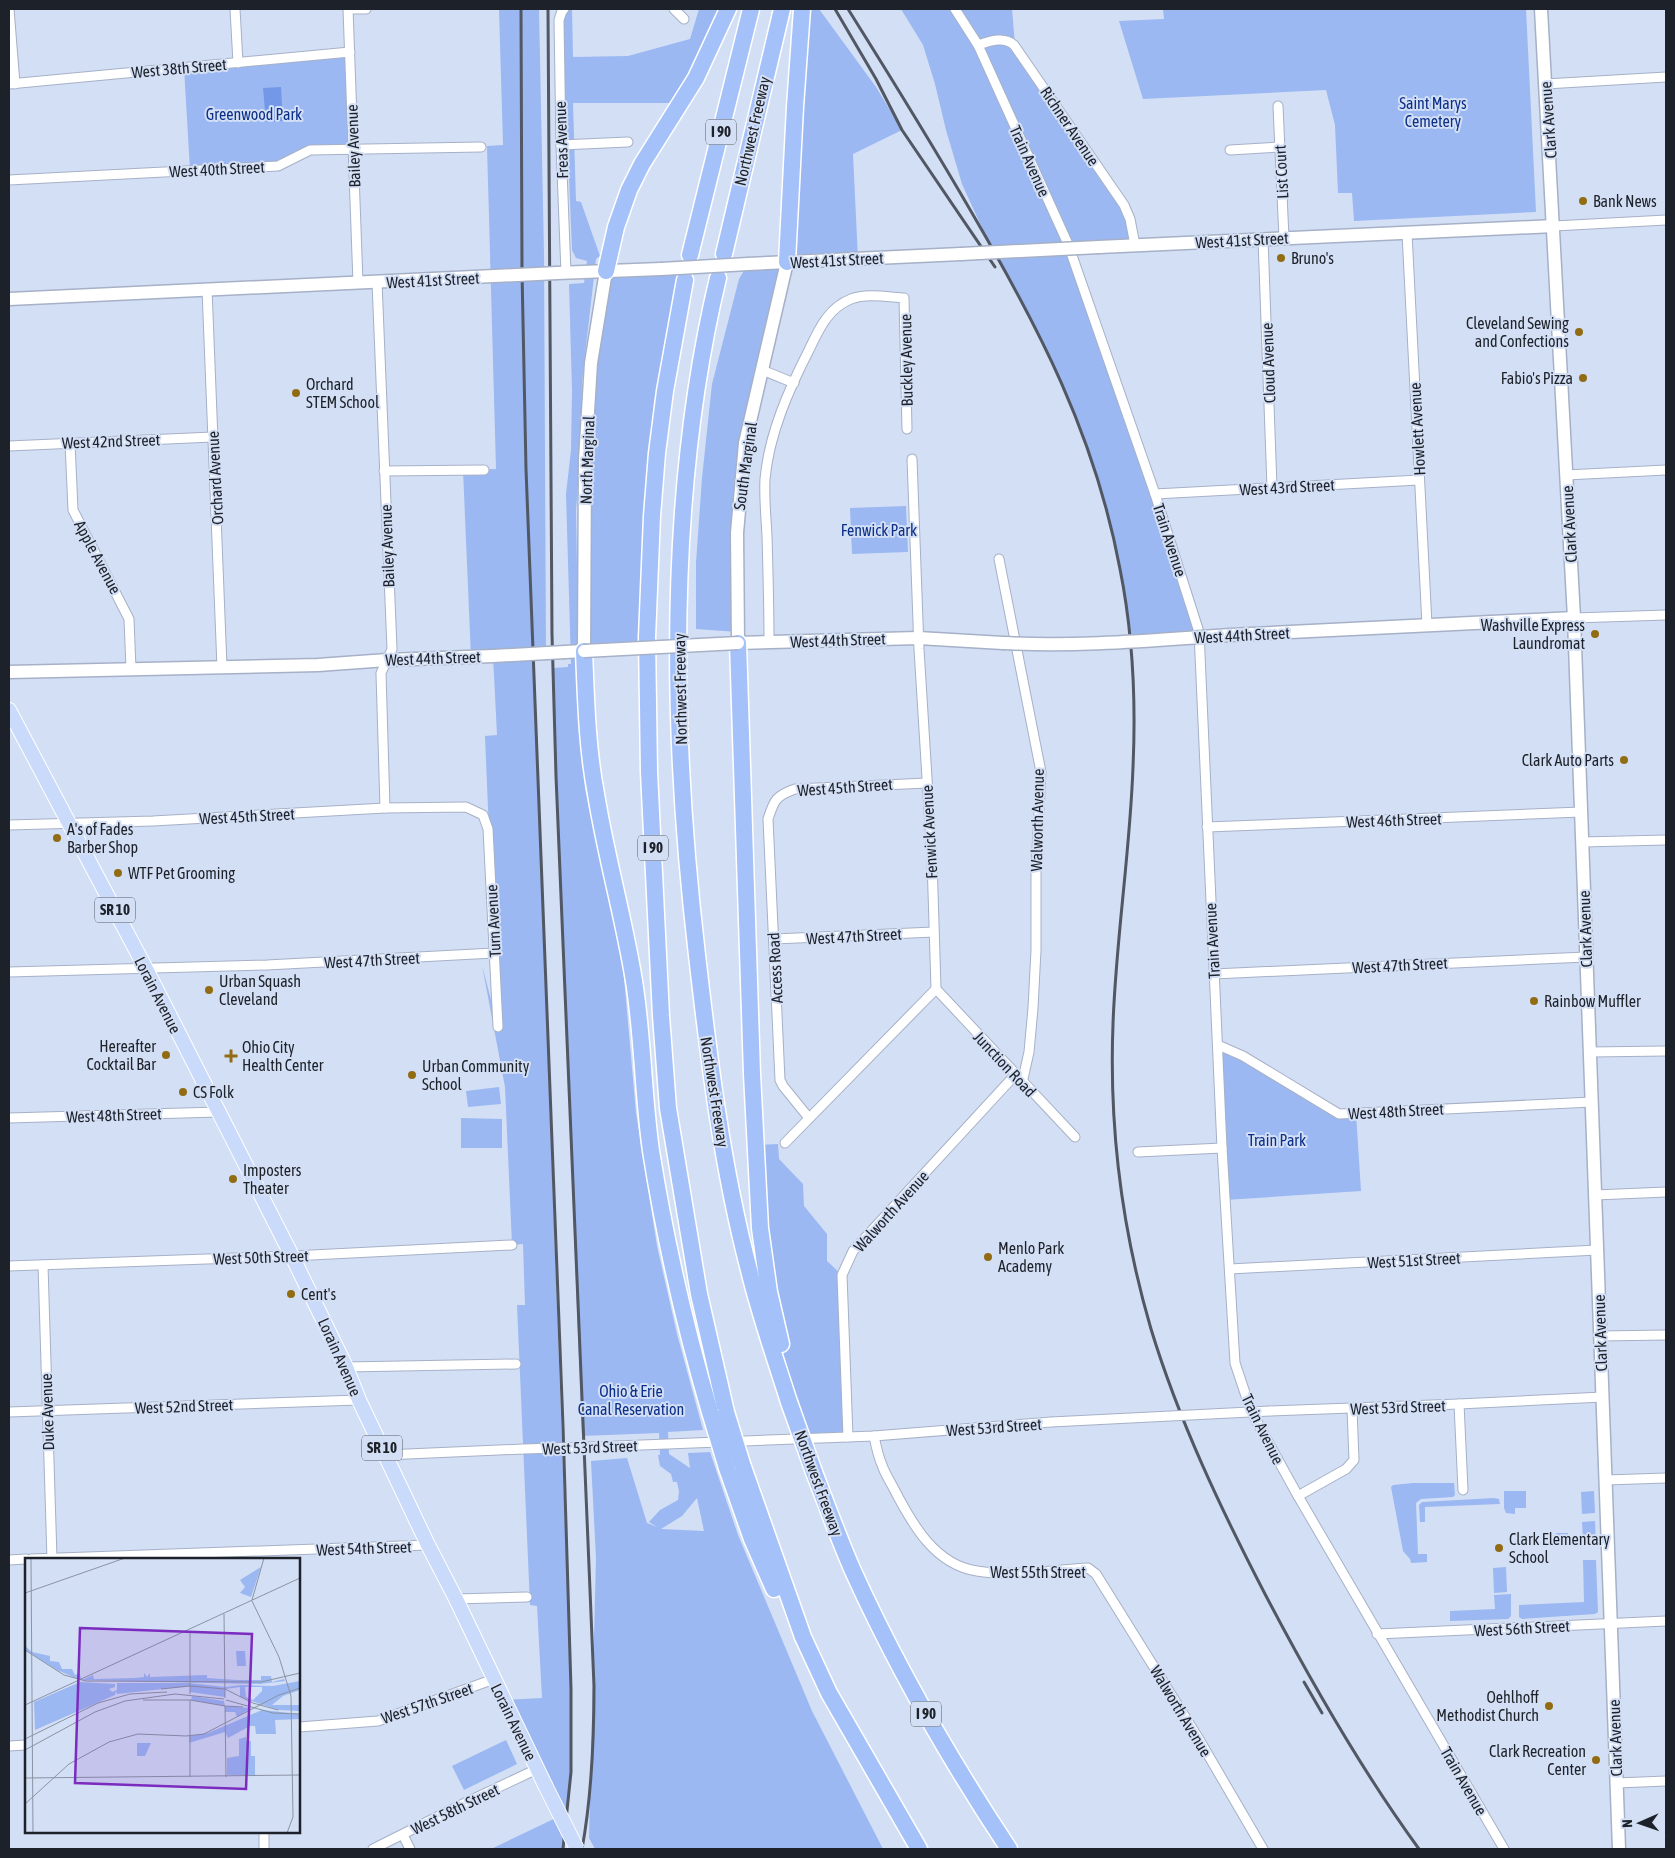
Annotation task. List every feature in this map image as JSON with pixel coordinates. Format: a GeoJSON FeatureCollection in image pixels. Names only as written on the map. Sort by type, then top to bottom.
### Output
{"type":"FeatureCollection","features":[{"type":"Feature","properties":{"kind":"highway"},"geometry":{"type":"LineString","coordinates":[[606,271],[616,227],[629,190],[642,164],[696,78],[728,9]]}},
{"type":"Feature","properties":{"kind":"highway","name":"Northwest Freeway"},"geometry":{"type":"LineString","coordinates":[[690,255],[751,9]]}},
{"type":"Feature","properties":{"kind":"highway"},"geometry":{"type":"LineString","coordinates":[[787,262],[802,9]]}},
{"type":"Feature","properties":{"kind":"highway","name":"Northwest Freeway"},"geometry":{"type":"LineString","coordinates":[[724,254],[781,12]]}},
{"type":"Feature","properties":{"kind":"highway","name":"Northwest Freeway"},"geometry":{"type":"LineString","coordinates":[[718,278],[704,345],[694,410],[680,564],[678,696],[688,875],[704,1012],[734,1206],[749,1270],[770,1345],[814,1472],[854,1572],[898,1664],[946,1750],[1009,1849]]}},
{"type":"Feature","properties":{"kind":"highway","name":"Northwest Freeway"},"geometry":{"type":"LineString","coordinates":[[685,280],[665,391],[657,453],[652,516],[647,637],[649,772],[661,1016],[668,1108],[718,1412],[735,1467],[803,1637],[829,1693],[919,1849]]}},
{"type":"Feature","properties":{"kind":"highway"},"geometry":{"type":"LineString","coordinates":[[738,643],[752,1074],[760,1228],[769,1292],[780,1343],[788,1398]]}},
{"type":"Feature","properties":{"kind":"highway"},"geometry":{"type":"LineString","coordinates":[[584,651],[587,719],[594,783],[601,826],[627,938],[634,983],[651,1151],[673,1269],[687,1328],[718,1412]]}},
{"type":"Feature","properties":{"kind":"main road","name":"Lorain Avenue"},"geometry":{"type":"LineString","coordinates":[[9,710],[145,967],[292,1256],[346,1367],[359,1400],[428,1545],[577,1849]]}},
{"type":"Feature","properties":{"kind":"street"},"geometry":{"type":"LineString","coordinates":[[9,9],[12,84]]}},
{"type":"Feature","properties":{"kind":"street"},"geometry":{"type":"LineString","coordinates":[[235,9],[238,62]]}},
{"type":"Feature","properties":{"kind":"street"},"geometry":{"type":"LineString","coordinates":[[348,9],[366,9]]}},
{"type":"Feature","properties":{"kind":"street","name":"Bailey Avenue"},"geometry":{"type":"LineString","coordinates":[[348,9],[358,283]]}},
{"type":"Feature","properties":{"kind":"street","name":"Freas Avenue"},"geometry":{"type":"LineString","coordinates":[[561,273],[559,20],[564,9]]}},
{"type":"Feature","properties":{"kind":"street"},"geometry":{"type":"LineString","coordinates":[[674,9],[684,18]]}},
{"type":"Feature","properties":{"kind":"street","name":"Train Avenue"},"geometry":{"type":"LineString","coordinates":[[956,9],[978,45],[1068,244],[1156,494],[1199,632],[1222,1148],[1235,1362],[1251,1411],[1377,1634],[1504,1849]]}},
{"type":"Feature","properties":{"kind":"street","name":"Clark Avenue"},"geometry":{"type":"LineString","coordinates":[[1541,9],[1574,618],[1619,1849]]}},
{"type":"Feature","properties":{"kind":"street","name":"Richner Avenue"},"geometry":{"type":"LineString","coordinates":[[978,45],[1001,40],[1009,41],[1014,45],[1124,205],[1130,219],[1135,245]]}},
{"type":"Feature","properties":{"kind":"street","name":"West 38th Street"},"geometry":{"type":"LineString","coordinates":[[12,84],[350,52]]}},
{"type":"Feature","properties":{"kind":"street"},"geometry":{"type":"LineString","coordinates":[[1546,84],[1666,77]]}},
{"type":"Feature","properties":{"kind":"street","name":"List Court"},"geometry":{"type":"LineString","coordinates":[[1278,106],[1284,238]]}},
{"type":"Feature","properties":{"kind":"street"},"geometry":{"type":"LineString","coordinates":[[561,145],[628,142]]}},
{"type":"Feature","properties":{"kind":"street","name":"West 40th Street"},"geometry":{"type":"LineString","coordinates":[[9,180],[278,166],[310,150],[481,147]]}},
{"type":"Feature","properties":{"kind":"street"},"geometry":{"type":"LineString","coordinates":[[1230,150],[1280,147]]}},
{"type":"Feature","properties":{"kind":"street","name":"West 41st Street"},"geometry":{"type":"LineString","coordinates":[[9,299],[1666,220]]}},
{"type":"Feature","properties":{"kind":"street","name":"Howlett Avenue"},"geometry":{"type":"LineString","coordinates":[[1407,233],[1427,625]]}},
{"type":"Feature","properties":{"kind":"street","name":"Cloud Avenue"},"geometry":{"type":"LineString","coordinates":[[1263,239],[1272,487]]}},
{"type":"Feature","properties":{"kind":"street","name":"South Marginal"},"geometry":{"type":"LineString","coordinates":[[738,643],[737,533],[745,443],[787,262]]}},
{"type":"Feature","properties":{"kind":"street","name":"North Marginal"},"geometry":{"type":"LineString","coordinates":[[584,651],[586,451],[591,363],[606,271]]}},
{"type":"Feature","properties":{"kind":"street","name":"Bailey Avenue"},"geometry":{"type":"LineString","coordinates":[[376,282],[392,649],[381,673],[385,808]]}},
{"type":"Feature","properties":{"kind":"street","name":"Orchard Avenue"},"geometry":{"type":"LineString","coordinates":[[207,289],[222,667]]}},
{"type":"Feature","properties":{"kind":"street","name":"Buckley Avenue"},"geometry":{"type":"LineString","coordinates":[[769,642],[765,479],[770,448],[779,417],[819,331],[828,315],[840,305],[853,298],[904,298],[907,429]]}},
{"type":"Feature","properties":{"kind":"street"},"geometry":{"type":"LineString","coordinates":[[762,370],[794,382]]}},
{"type":"Feature","properties":{"kind":"street","name":"West 42nd Street"},"geometry":{"type":"LineString","coordinates":[[9,446],[213,437]]}},
{"type":"Feature","properties":{"kind":"street","name":"Apple Avenue"},"geometry":{"type":"LineString","coordinates":[[70,443],[73,510],[129,618],[131,669]]}},
{"type":"Feature","properties":{"kind":"street","name":"Fenwick Avenue"},"geometry":{"type":"LineString","coordinates":[[912,459],[918,638],[927,783],[936,989]]}},
{"type":"Feature","properties":{"kind":"street"},"geometry":{"type":"LineString","coordinates":[[384,471],[484,470]]}},
{"type":"Feature","properties":{"kind":"street"},"geometry":{"type":"LineString","coordinates":[[1566,475],[1666,470]]}},
{"type":"Feature","properties":{"kind":"street","name":"West 43rd Street"},"geometry":{"type":"LineString","coordinates":[[1156,494],[1420,480]]}},
{"type":"Feature","properties":{"kind":"street","name":"Walworth Avenue"},"geometry":{"type":"LineString","coordinates":[[999,559],[1041,772],[1036,870],[1036,950],[1033,1008],[1029,1052],[1022,1083]]}},
{"type":"Feature","properties":{"kind":"street","name":"West 44th Street"},"geometry":{"type":"LineString","coordinates":[[9,672],[318,665],[738,643],[918,638],[1052,646],[1427,625],[1666,615]]}},
{"type":"Feature","properties":{"kind":"street","name":"West 45th Street"},"geometry":{"type":"LineString","coordinates":[[772,808],[774,801],[779,796],[795,789],[927,783]]}},
{"type":"Feature","properties":{"kind":"street","name":"West 45th Street"},"geometry":{"type":"LineString","coordinates":[[9,825],[153,821],[385,808],[466,807],[483,816]]}},
{"type":"Feature","properties":{"kind":"street","name":"Access Road"},"geometry":{"type":"LineString","coordinates":[[772,808],[768,820],[780,1080],[809,1118]]}},
{"type":"Feature","properties":{"kind":"street","name":"West 46th Street"},"geometry":{"type":"LineString","coordinates":[[1207,828],[1581,812]]}},
{"type":"Feature","properties":{"kind":"street","name":"Turn Avenue"},"geometry":{"type":"LineString","coordinates":[[483,816],[488,829],[498,1027]]}},
{"type":"Feature","properties":{"kind":"street"},"geometry":{"type":"LineString","coordinates":[[1582,842],[1666,840]]}},
{"type":"Feature","properties":{"kind":"street","name":"West 47th Street"},"geometry":{"type":"LineString","coordinates":[[774,939],[934,932]]}},
{"type":"Feature","properties":{"kind":"street","name":"West 47th Street"},"geometry":{"type":"LineString","coordinates":[[9,972],[267,965],[494,953]]}},
{"type":"Feature","properties":{"kind":"street","name":"West 47th Street"},"geometry":{"type":"LineString","coordinates":[[1214,974],[1586,956]]}},
{"type":"Feature","properties":{"kind":"street"},"geometry":{"type":"LineString","coordinates":[[786,1143],[936,989]]}},
{"type":"Feature","properties":{"kind":"street","name":"Junction Road"},"geometry":{"type":"LineString","coordinates":[[936,989],[1022,1083],[1075,1137]]}},
{"type":"Feature","properties":{"kind":"street","name":"West 48th Street"},"geometry":{"type":"LineString","coordinates":[[1218,1045],[1243,1056],[1339,1114],[1592,1102]]}},
{"type":"Feature","properties":{"kind":"street"},"geometry":{"type":"LineString","coordinates":[[1590,1052],[1666,1051]]}},
{"type":"Feature","properties":{"kind":"street","name":"Walworth Avenue"},"geometry":{"type":"LineString","coordinates":[[848,1437],[842,1298],[842,1275],[847,1262],[853,1251],[1015,1074]]}},
{"type":"Feature","properties":{"kind":"street","name":"West 48th Street"},"geometry":{"type":"LineString","coordinates":[[9,1118],[218,1112]]}},
{"type":"Feature","properties":{"kind":"street"},"geometry":{"type":"LineString","coordinates":[[1138,1152],[1222,1148]]}},
{"type":"Feature","properties":{"kind":"street"},"geometry":{"type":"LineString","coordinates":[[1595,1195],[1666,1192]]}},
{"type":"Feature","properties":{"kind":"street","name":"West 50th Street"},"geometry":{"type":"LineString","coordinates":[[9,1266],[292,1256],[512,1245]]}},
{"type":"Feature","properties":{"kind":"street","name":"West 51st Street"},"geometry":{"type":"LineString","coordinates":[[1230,1269],[1597,1250]]}},
{"type":"Feature","properties":{"kind":"street","name":"Duke Avenue"},"geometry":{"type":"LineString","coordinates":[[43,1265],[52,1558]]}},
{"type":"Feature","properties":{"kind":"street"},"geometry":{"type":"LineString","coordinates":[[1600,1336],[1666,1335]]}},
{"type":"Feature","properties":{"kind":"street"},"geometry":{"type":"LineString","coordinates":[[346,1367],[516,1364]]}},
{"type":"Feature","properties":{"kind":"street","name":"West 53rd Street"},"geometry":{"type":"LineString","coordinates":[[385,1455],[874,1436],[1051,1422],[1603,1397]]}},
{"type":"Feature","properties":{"kind":"street","name":"West 52nd Street"},"geometry":{"type":"LineString","coordinates":[[9,1412],[359,1400]]}},
{"type":"Feature","properties":{"kind":"street"},"geometry":{"type":"LineString","coordinates":[[1459,1404],[1463,1490]]}},
{"type":"Feature","properties":{"kind":"street"},"geometry":{"type":"LineString","coordinates":[[1298,1496],[1346,1470],[1354,1460],[1352,1408]]}},
{"type":"Feature","properties":{"kind":"street","name":"West 55th Street"},"geometry":{"type":"LineString","coordinates":[[874,1436],[882,1466],[900,1502],[915,1526],[932,1547],[946,1558],[962,1567],[976,1571],[1004,1573],[1088,1568],[1096,1574]]}},
{"type":"Feature","properties":{"kind":"street"},"geometry":{"type":"LineString","coordinates":[[1606,1480],[1666,1478]]}},
{"type":"Feature","properties":{"kind":"street","name":"West 54th Street"},"geometry":{"type":"LineString","coordinates":[[52,1558],[428,1545]]}},
{"type":"Feature","properties":{"kind":"street"},"geometry":{"type":"LineString","coordinates":[[9,1560],[25,1559]]}},
{"type":"Feature","properties":{"kind":"street","name":"Walworth Avenue"},"geometry":{"type":"LineString","coordinates":[[1096,1574],[1200,1741],[1264,1849]]}},
{"type":"Feature","properties":{"kind":"street"},"geometry":{"type":"LineString","coordinates":[[456,1599],[527,1597]]}},
{"type":"Feature","properties":{"kind":"street","name":"West 56th Street"},"geometry":{"type":"LineString","coordinates":[[1377,1634],[1666,1621]]}},
{"type":"Feature","properties":{"kind":"street","name":"West 57th Street"},"geometry":{"type":"LineString","coordinates":[[300,1727],[378,1721],[494,1679]]}},
{"type":"Feature","properties":{"kind":"street"},"geometry":{"type":"LineString","coordinates":[[9,1746],[25,1745]]}},
{"type":"Feature","properties":{"kind":"street","name":"West 58th Street"},"geometry":{"type":"LineString","coordinates":[[373,1849],[537,1769]]}},
{"type":"Feature","properties":{"kind":"street"},"geometry":{"type":"LineString","coordinates":[[1617,1782],[1666,1781]]}},
{"type":"Feature","properties":{"kind":"street"},"geometry":{"type":"LineString","coordinates":[[264,1833],[264,1849]]}},
{"type":"Feature","properties":{"kind":"street"},"geometry":{"type":"LineString","coordinates":[[403,1835],[410,1849]]}},
{"type":"Feature","properties":{"kind":"green space"},"geometry":{"type":"Polygon","coordinates":[[[499,9],[539,9],[544,254],[546,653],[533,654],[571,1689],[571,1772],[563,1849],[491,1849],[560,1816],[504,1700],[542,1698],[537,1606],[530,1605],[517,1305],[525,1305],[523,1244],[512,1245],[505,1087],[482,965],[497,1023],[485,736],[497,735],[493,656],[471,657],[463,470],[496,469],[487,146],[503,145],[499,9]]]}},
{"type":"Feature","properties":{"kind":"green space","name":"Ohio & Erie Canal Reservation"},"geometry":{"type":"Polygon","coordinates":[[[561,9],[572,9],[573,57],[628,56],[690,39],[699,9],[728,9],[681,103],[573,103],[576,201],[581,202],[600,256],[596,259],[582,381],[581,445],[576,511],[577,567],[581,594],[582,729],[585,789],[622,955],[636,1113],[657,1246],[677,1334],[703,1430],[668,1432],[669,1454],[690,1468],[688,1453],[710,1452],[738,1535],[812,1711],[883,1849],[595,1849],[589,1838],[596,1558],[591,1461],[627,1458],[647,1523],[657,1527],[649,1522],[660,1510],[678,1500],[679,1491],[677,1482],[673,1482],[671,1474],[660,1466],[658,1455],[660,1455],[659,1433],[582,1436],[553,668],[568,667],[568,664],[571,664],[566,494],[571,450],[572,391],[569,284],[584,283],[587,261],[576,258],[572,250],[566,104],[560,103],[561,9]],[[697,1498],[682,1516],[661,1529],[704,1531],[697,1498]]]}},
{"type":"Feature","properties":{"kind":"green space"},"geometry":{"type":"Polygon","coordinates":[[[802,9],[819,9],[876,87],[902,130],[853,154],[858,259],[787,262],[802,9]]]}},
{"type":"Feature","properties":{"kind":"green space"},"geometry":{"type":"Polygon","coordinates":[[[901,9],[1012,9],[1015,45],[1121,201],[1135,245],[1068,249],[1199,632],[1129,642],[1128,615],[1110,521],[1083,433],[1041,337],[993,252],[962,184],[923,45],[901,9]]]}},
{"type":"Feature","properties":{"kind":"green space","name":"Saint Marys Cemetery"},"geometry":{"type":"Polygon","coordinates":[[[1163,9],[1526,9],[1536,212],[1354,221],[1352,193],[1338,193],[1335,125],[1326,90],[1143,99],[1119,21],[1164,19],[1163,9]]]}},
{"type":"Feature","properties":{"kind":"green space","name":"Greenwood Park"},"geometry":{"type":"Polygon","coordinates":[[[350,52],[353,148],[310,150],[278,166],[190,170],[184,68],[350,52]]]}},
{"type":"Feature","properties":{"kind":"green space"},"geometry":{"type":"Polygon","coordinates":[[[787,262],[745,443],[738,632],[696,629],[696,563],[702,478],[712,384],[739,279],[748,264],[787,262]]]}},
{"type":"Feature","properties":{"kind":"green space"},"geometry":{"type":"Polygon","coordinates":[[[689,267],[665,391],[647,648],[584,651],[585,460],[606,271],[689,267]]]}},
{"type":"Feature","properties":{"kind":"green space","name":"Fenwick Park"},"geometry":{"type":"Polygon","coordinates":[[[906,506],[908,552],[852,554],[850,508],[906,506]]]}},
{"type":"Feature","properties":{"kind":"green space","name":"Train Park"},"geometry":{"type":"Polygon","coordinates":[[[1218,1045],[1339,1114],[1356,1113],[1361,1191],[1225,1200],[1218,1045]]]}},
{"type":"Feature","properties":{"kind":"green space"},"geometry":{"type":"Polygon","coordinates":[[[499,1087],[501,1104],[468,1107],[466,1091],[499,1087]]]}},
{"type":"Feature","properties":{"kind":"green space"},"geometry":{"type":"Polygon","coordinates":[[[461,1118],[502,1119],[502,1148],[461,1148],[461,1118]]]}},
{"type":"Feature","properties":{"kind":"green space"},"geometry":{"type":"Polygon","coordinates":[[[778,1144],[779,1159],[803,1184],[804,1206],[827,1234],[827,1261],[842,1275],[848,1437],[802,1438],[787,1394],[755,1145],[778,1144]]]}},
{"type":"Feature","properties":{"kind":"green space"},"geometry":{"type":"Polygon","coordinates":[[[1454,1483],[1455,1495],[1453,1497],[1421,1499],[1416,1503],[1418,1554],[1427,1554],[1427,1562],[1411,1563],[1403,1551],[1391,1487],[1393,1485],[1454,1483]]]}},
{"type":"Feature","properties":{"kind":"green space"},"geometry":{"type":"Polygon","coordinates":[[[1504,1491],[1526,1491],[1526,1508],[1515,1508],[1515,1514],[1506,1513],[1504,1508],[1504,1491]]]}},
{"type":"Feature","properties":{"kind":"green space"},"geometry":{"type":"Polygon","coordinates":[[[1594,1491],[1595,1513],[1582,1514],[1581,1492],[1594,1491]]]}},
{"type":"Feature","properties":{"kind":"green space"},"geometry":{"type":"Polygon","coordinates":[[[1499,1499],[1500,1504],[1425,1507],[1425,1522],[1420,1522],[1419,1505],[1422,1502],[1499,1499]]]}},
{"type":"Feature","properties":{"kind":"green space"},"geometry":{"type":"Polygon","coordinates":[[[1595,1521],[1596,1546],[1583,1546],[1583,1543],[1557,1544],[1556,1533],[1568,1533],[1568,1540],[1583,1539],[1582,1522],[1595,1521]]]}},
{"type":"Feature","properties":{"kind":"green space"},"geometry":{"type":"Polygon","coordinates":[[[1583,1560],[1596,1560],[1598,1612],[1595,1614],[1522,1619],[1519,1617],[1519,1605],[1584,1602],[1583,1560]]]}},
{"type":"Feature","properties":{"kind":"green space"},"geometry":{"type":"Polygon","coordinates":[[[1506,1567],[1507,1592],[1494,1593],[1493,1568],[1506,1567]]]}},
{"type":"Feature","properties":{"kind":"green space"},"geometry":{"type":"Polygon","coordinates":[[[1511,1594],[1511,1616],[1508,1619],[1450,1621],[1450,1611],[1495,1609],[1494,1595],[1511,1594]]]}},
{"type":"Feature","properties":{"kind":"green space"},"geometry":{"type":"Polygon","coordinates":[[[506,1740],[517,1764],[464,1790],[452,1766],[506,1740]]]}},
{"type":"Feature","properties":{"kind":"shaded area"},"geometry":{"type":"Polygon","coordinates":[[[281,87],[283,121],[266,122],[263,88],[281,87]]]}},
{"type":"Feature","properties":{"kind":"railway"},"geometry":{"type":"LineString","coordinates":[[521,9],[522,272],[526,469],[563,1426],[571,1689],[571,1772],[563,1849]]}},
{"type":"Feature","properties":{"kind":"railway"},"geometry":{"type":"LineString","coordinates":[[548,9],[552,634],[556,776],[594,1686],[592,1768],[582,1849]]}},
{"type":"Feature","properties":{"kind":"railway"},"geometry":{"type":"LineString","coordinates":[[835,9],[876,79],[902,130],[995,267]]}},
{"type":"Feature","properties":{"kind":"railway"},"geometry":{"type":"LineString","coordinates":[[848,9],[972,213],[1042,341],[1080,428],[1096,473],[1109,520],[1128,618],[1134,717],[1129,831],[1113,1024],[1113,1101],[1125,1216],[1132,1254],[1151,1329],[1174,1397],[1202,1464],[1265,1594],[1300,1660],[1356,1756],[1419,1849]]}},
{"type":"Feature","properties":{"kind":"railway"},"geometry":{"type":"LineString","coordinates":[[1304,1682],[1322,1713]]}},
{"type":"Feature","properties":{"kind":"place","name":"Bank News"},"geometry":{"type":"Point","coordinates":[1583,201]}},
{"type":"Feature","properties":{"kind":"place","name":"Bruno's"},"geometry":{"type":"Point","coordinates":[1281,258]}},
{"type":"Feature","properties":{"kind":"place","name":"Cleveland Sewing and Confections"},"geometry":{"type":"Point","coordinates":[1579,332]}},
{"type":"Feature","properties":{"kind":"place","name":"Fabio's Pizza"},"geometry":{"type":"Point","coordinates":[1583,378]}},
{"type":"Feature","properties":{"kind":"place","name":"Orchard STEM School"},"geometry":{"type":"Point","coordinates":[296,393]}},
{"type":"Feature","properties":{"kind":"place","name":"Washville Express Laundromat"},"geometry":{"type":"Point","coordinates":[1595,634]}},
{"type":"Feature","properties":{"kind":"place","name":"Clark Auto Parts"},"geometry":{"type":"Point","coordinates":[1624,760]}},
{"type":"Feature","properties":{"kind":"place","name":"A's of Fades Barber Shop"},"geometry":{"type":"Point","coordinates":[57,838]}},
{"type":"Feature","properties":{"kind":"place","name":"WTF Pet Grooming"},"geometry":{"type":"Point","coordinates":[118,873]}},
{"type":"Feature","properties":{"kind":"place","name":"Urban Squash Cleveland"},"geometry":{"type":"Point","coordinates":[209,990]}},
{"type":"Feature","properties":{"kind":"place","name":"Rainbow Muffler"},"geometry":{"type":"Point","coordinates":[1534,1001]}},
{"type":"Feature","properties":{"kind":"place","name":"Hereafter Cocktail Bar"},"geometry":{"type":"Point","coordinates":[166,1055]}},
{"type":"Feature","properties":{"kind":"place","name":"Ohio City Health Center"},"geometry":{"type":"Point","coordinates":[231,1056]}},
{"type":"Feature","properties":{"kind":"place","name":"Urban Community School"},"geometry":{"type":"Point","coordinates":[412,1075]}},
{"type":"Feature","properties":{"kind":"place","name":"CS Folk"},"geometry":{"type":"Point","coordinates":[183,1092]}},
{"type":"Feature","properties":{"kind":"place","name":"Imposters Theater"},"geometry":{"type":"Point","coordinates":[233,1179]}},
{"type":"Feature","properties":{"kind":"place","name":"Menlo Park Academy"},"geometry":{"type":"Point","coordinates":[988,1257]}},
{"type":"Feature","properties":{"kind":"place","name":"Cent's"},"geometry":{"type":"Point","coordinates":[291,1294]}},
{"type":"Feature","properties":{"kind":"place","name":"Clark Elementary School"},"geometry":{"type":"Point","coordinates":[1499,1548]}},
{"type":"Feature","properties":{"kind":"place","name":"Oehlhoff Methodist Church"},"geometry":{"type":"Point","coordinates":[1549,1706]}},
{"type":"Feature","properties":{"kind":"place","name":"Clark Recreation Center"},"geometry":{"type":"Point","coordinates":[1596,1760]}}]}
